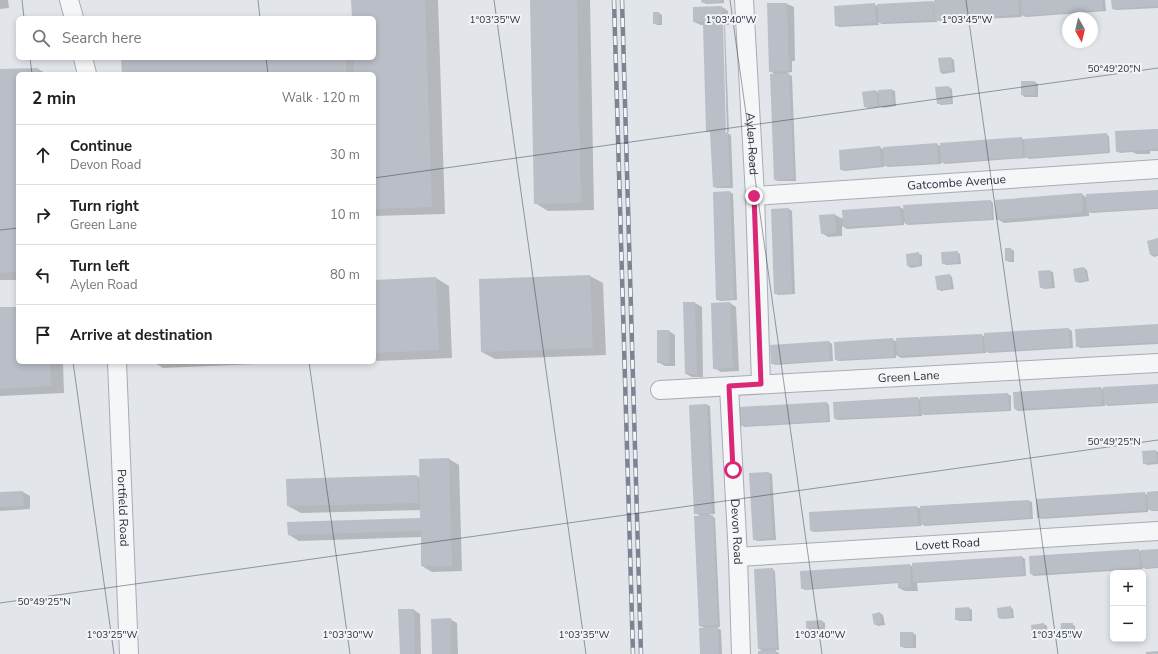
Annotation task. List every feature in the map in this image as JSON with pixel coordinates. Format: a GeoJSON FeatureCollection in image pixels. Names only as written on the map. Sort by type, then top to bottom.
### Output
{"type":"FeatureCollection","features":[{"type":"Feature","properties":{"kind":"street"},"geometry":{"type":"LineString","coordinates":[[69,0],[73,16]]}},
{"type":"Feature","properties":{"kind":"street","name":"Aylen Road"},"geometry":{"type":"LineString","coordinates":[[744,0],[754,196],[761,384]]}},
{"type":"Feature","properties":{"kind":"street"},"geometry":{"type":"LineString","coordinates":[[84,60],[86,72]]}},
{"type":"Feature","properties":{"kind":"street","name":"Gatcombe Avenue"},"geometry":{"type":"LineString","coordinates":[[754,196],[1158,169]]}},
{"type":"Feature","properties":{"kind":"street","name":"Green Lane"},"geometry":{"type":"LineString","coordinates":[[660,390],[1158,363]]}},
{"type":"Feature","properties":{"kind":"street","name":"Portfield Road"},"geometry":{"type":"LineString","coordinates":[[117,364],[129,654]]}},
{"type":"Feature","properties":{"kind":"street","name":"Devon Road"},"geometry":{"type":"LineString","coordinates":[[729,386],[738,557],[741,654]]}},
{"type":"Feature","properties":{"kind":"street","name":"Lovett Road"},"geometry":{"type":"LineString","coordinates":[[738,557],[1158,531]]}},
{"type":"Feature","properties":{"kind":"building"},"geometry":{"type":"Polygon","coordinates":[[[351,0],[425,0],[432,207],[376,209],[376,72],[354,72],[353,60],[376,60],[376,16],[352,16],[351,0]]]}},
{"type":"Feature","properties":{"kind":"building"},"geometry":{"type":"Polygon","coordinates":[[[530,0],[577,0],[581,203],[534,204],[530,0]]]}},
{"type":"Feature","properties":{"kind":"building"},"geometry":{"type":"Polygon","coordinates":[[[701,0],[721,0],[721,2],[702,3],[701,0]]]}},
{"type":"Feature","properties":{"kind":"building"},"geometry":{"type":"Polygon","coordinates":[[[934,0],[1018,0],[1019,15],[935,20],[934,0]]]}},
{"type":"Feature","properties":{"kind":"building"},"geometry":{"type":"Polygon","coordinates":[[[1021,0],[1102,0],[1103,10],[1022,16],[1021,0]]]}},
{"type":"Feature","properties":{"kind":"building"},"geometry":{"type":"Polygon","coordinates":[[[1111,0],[1158,0],[1158,6],[1112,9],[1111,0]]]}},
{"type":"Feature","properties":{"kind":"building"},"geometry":{"type":"Polygon","coordinates":[[[933,1],[934,20],[879,23],[877,4],[933,1]]]}},
{"type":"Feature","properties":{"kind":"building"},"geometry":{"type":"Polygon","coordinates":[[[767,3],[787,3],[789,71],[769,72],[767,3]]]}},
{"type":"Feature","properties":{"kind":"building"},"geometry":{"type":"Polygon","coordinates":[[[875,3],[876,23],[835,26],[834,6],[875,3]]]}},
{"type":"Feature","properties":{"kind":"building"},"geometry":{"type":"Polygon","coordinates":[[[722,6],[722,21],[693,22],[693,7],[722,6]]]}},
{"type":"Feature","properties":{"kind":"building"},"geometry":{"type":"Polygon","coordinates":[[[653,12],[659,12],[659,24],[653,24],[653,12]]]}},
{"type":"Feature","properties":{"kind":"building"},"geometry":{"type":"Polygon","coordinates":[[[723,23],[726,131],[706,132],[703,24],[723,23]]]}},
{"type":"Feature","properties":{"kind":"building"},"geometry":{"type":"Polygon","coordinates":[[[951,57],[952,71],[940,72],[938,58],[951,57]]]}},
{"type":"Feature","properties":{"kind":"building"},"geometry":{"type":"Polygon","coordinates":[[[121,60],[346,60],[346,72],[122,72],[121,60]]]}},
{"type":"Feature","properties":{"kind":"building"},"geometry":{"type":"Polygon","coordinates":[[[38,68],[38,72],[16,72],[16,272],[0,273],[0,69],[38,68]]]}},
{"type":"Feature","properties":{"kind":"building"},"geometry":{"type":"Polygon","coordinates":[[[789,73],[794,179],[774,180],[770,74],[789,73]]]}},
{"type":"Feature","properties":{"kind":"building"},"geometry":{"type":"Polygon","coordinates":[[[1021,81],[1035,81],[1035,95],[1021,95],[1021,81]]]}},
{"type":"Feature","properties":{"kind":"building"},"geometry":{"type":"Polygon","coordinates":[[[949,86],[951,103],[937,104],[935,87],[949,86]]]}},
{"type":"Feature","properties":{"kind":"building"},"geometry":{"type":"Polygon","coordinates":[[[892,89],[893,105],[880,107],[878,90],[892,89]]]}},
{"type":"Feature","properties":{"kind":"building"},"geometry":{"type":"Polygon","coordinates":[[[876,90],[878,106],[864,107],[862,92],[876,90]]]}},
{"type":"Feature","properties":{"kind":"building"},"geometry":{"type":"Polygon","coordinates":[[[1158,129],[1158,149],[1116,152],[1115,131],[1158,129]]]}},
{"type":"Feature","properties":{"kind":"building"},"geometry":{"type":"Polygon","coordinates":[[[728,132],[730,186],[713,187],[710,133],[728,132]]]}},
{"type":"Feature","properties":{"kind":"building"},"geometry":{"type":"Polygon","coordinates":[[[1107,133],[1108,152],[1025,158],[1024,139],[1107,133]]]}},
{"type":"Feature","properties":{"kind":"building"},"geometry":{"type":"Polygon","coordinates":[[[1022,137],[1023,157],[941,163],[940,143],[1022,137]]]}},
{"type":"Feature","properties":{"kind":"building"},"geometry":{"type":"Polygon","coordinates":[[[937,143],[938,163],[884,166],[883,147],[937,143]]]}},
{"type":"Feature","properties":{"kind":"building"},"geometry":{"type":"Polygon","coordinates":[[[880,146],[881,166],[840,170],[839,150],[880,146]]]}},
{"type":"Feature","properties":{"kind":"building"},"geometry":{"type":"Polygon","coordinates":[[[1158,190],[1158,208],[1087,212],[1086,194],[1158,190]]]}},
{"type":"Feature","properties":{"kind":"building"},"geometry":{"type":"Polygon","coordinates":[[[730,191],[734,299],[716,300],[713,192],[730,191]]]}},
{"type":"Feature","properties":{"kind":"building"},"geometry":{"type":"Polygon","coordinates":[[[1082,193],[1083,213],[996,220],[995,200],[1082,193]]]}},
{"type":"Feature","properties":{"kind":"building"},"geometry":{"type":"Polygon","coordinates":[[[991,200],[992,219],[905,224],[903,205],[991,200]]]}},
{"type":"Feature","properties":{"kind":"building"},"geometry":{"type":"Polygon","coordinates":[[[900,206],[901,224],[843,227],[842,210],[900,206]]]}},
{"type":"Feature","properties":{"kind":"building"},"geometry":{"type":"Polygon","coordinates":[[[789,208],[792,293],[774,294],[771,209],[789,208]]]}},
{"type":"Feature","properties":{"kind":"building"},"geometry":{"type":"Polygon","coordinates":[[[835,214],[836,233],[821,234],[819,215],[835,214]]]}},
{"type":"Feature","properties":{"kind":"building"},"geometry":{"type":"Polygon","coordinates":[[[1158,238],[1158,254],[1150,255],[1147,241],[1158,238]]]}},
{"type":"Feature","properties":{"kind":"building"},"geometry":{"type":"Polygon","coordinates":[[[1005,248],[1011,248],[1012,260],[1005,261],[1005,248]]]}},
{"type":"Feature","properties":{"kind":"building"},"geometry":{"type":"Polygon","coordinates":[[[958,251],[958,263],[942,264],[941,252],[958,251]]]}},
{"type":"Feature","properties":{"kind":"building"},"geometry":{"type":"Polygon","coordinates":[[[919,252],[920,265],[907,266],[906,254],[919,252]]]}},
{"type":"Feature","properties":{"kind":"building"},"geometry":{"type":"Polygon","coordinates":[[[1084,267],[1087,280],[1075,282],[1073,269],[1084,267]]]}},
{"type":"Feature","properties":{"kind":"building"},"geometry":{"type":"Polygon","coordinates":[[[1050,270],[1052,287],[1040,288],[1038,271],[1050,270]]]}},
{"type":"Feature","properties":{"kind":"building"},"geometry":{"type":"Polygon","coordinates":[[[950,274],[951,288],[937,290],[935,276],[950,274]]]}},
{"type":"Feature","properties":{"kind":"building"},"geometry":{"type":"Polygon","coordinates":[[[590,275],[593,348],[481,352],[479,279],[590,275]]]}},
{"type":"Feature","properties":{"kind":"building"},"geometry":{"type":"Polygon","coordinates":[[[436,277],[439,350],[376,353],[376,280],[436,277]]]}},
{"type":"Feature","properties":{"kind":"building"},"geometry":{"type":"Polygon","coordinates":[[[683,302],[695,302],[697,374],[685,374],[683,302]]]}},
{"type":"Feature","properties":{"kind":"building"},"geometry":{"type":"Polygon","coordinates":[[[730,302],[733,368],[713,369],[711,303],[730,302]]]}},
{"type":"Feature","properties":{"kind":"building"},"geometry":{"type":"Polygon","coordinates":[[[0,307],[16,307],[16,364],[50,364],[51,386],[0,389],[0,307]]]}},
{"type":"Feature","properties":{"kind":"building"},"geometry":{"type":"Polygon","coordinates":[[[1158,324],[1158,342],[1076,347],[1075,329],[1158,324]]]}},
{"type":"Feature","properties":{"kind":"building"},"geometry":{"type":"Polygon","coordinates":[[[1069,328],[1070,347],[985,352],[984,333],[1069,328]]]}},
{"type":"Feature","properties":{"kind":"building"},"geometry":{"type":"Polygon","coordinates":[[[657,330],[669,330],[669,363],[657,363],[657,330]]]}},
{"type":"Feature","properties":{"kind":"building"},"geometry":{"type":"Polygon","coordinates":[[[982,334],[983,352],[897,356],[896,338],[982,334]]]}},
{"type":"Feature","properties":{"kind":"building"},"geometry":{"type":"Polygon","coordinates":[[[893,338],[894,357],[835,360],[834,342],[893,338]]]}},
{"type":"Feature","properties":{"kind":"building"},"geometry":{"type":"Polygon","coordinates":[[[829,341],[830,360],[771,364],[770,345],[829,341]]]}},
{"type":"Feature","properties":{"kind":"building"},"geometry":{"type":"Polygon","coordinates":[[[1158,384],[1158,402],[1104,405],[1103,387],[1158,384]]]}},
{"type":"Feature","properties":{"kind":"building"},"geometry":{"type":"Polygon","coordinates":[[[1101,387],[1102,405],[1014,409],[1013,392],[1101,387]]]}},
{"type":"Feature","properties":{"kind":"building"},"geometry":{"type":"Polygon","coordinates":[[[1008,393],[1009,410],[921,414],[920,397],[1008,393]]]}},
{"type":"Feature","properties":{"kind":"building"},"geometry":{"type":"Polygon","coordinates":[[[918,397],[919,415],[834,419],[833,402],[918,397]]]}},
{"type":"Feature","properties":{"kind":"building"},"geometry":{"type":"Polygon","coordinates":[[[827,402],[828,421],[740,426],[739,407],[827,402]]]}},
{"type":"Feature","properties":{"kind":"building"},"geometry":{"type":"Polygon","coordinates":[[[707,404],[712,513],[694,514],[689,405],[707,404]]]}},
{"type":"Feature","properties":{"kind":"building"},"geometry":{"type":"Polygon","coordinates":[[[1156,450],[1157,462],[1143,464],[1142,451],[1156,450]]]}},
{"type":"Feature","properties":{"kind":"building"},"geometry":{"type":"Polygon","coordinates":[[[449,458],[452,566],[421,566],[421,531],[288,535],[287,522],[420,518],[419,459],[449,458]]]}},
{"type":"Feature","properties":{"kind":"building"},"geometry":{"type":"Polygon","coordinates":[[[769,472],[773,538],[753,540],[749,473],[769,472]]]}},
{"type":"Feature","properties":{"kind":"building"},"geometry":{"type":"Polygon","coordinates":[[[417,475],[418,503],[287,506],[286,479],[417,475]]]}},
{"type":"Feature","properties":{"kind":"building"},"geometry":{"type":"Polygon","coordinates":[[[23,491],[24,506],[0,507],[0,492],[23,491]]]}},
{"type":"Feature","properties":{"kind":"building"},"geometry":{"type":"Polygon","coordinates":[[[1158,491],[1158,510],[1148,510],[1147,492],[1158,491]]]}},
{"type":"Feature","properties":{"kind":"building"},"geometry":{"type":"Polygon","coordinates":[[[1145,492],[1146,510],[1037,518],[1036,499],[1145,492]]]}},
{"type":"Feature","properties":{"kind":"building"},"geometry":{"type":"Polygon","coordinates":[[[1029,500],[1030,518],[921,525],[920,506],[1029,500]]]}},
{"type":"Feature","properties":{"kind":"building"},"geometry":{"type":"Polygon","coordinates":[[[917,506],[919,525],[810,531],[809,512],[917,506]]]}},
{"type":"Feature","properties":{"kind":"building"},"geometry":{"type":"Polygon","coordinates":[[[713,515],[718,625],[699,626],[694,516],[713,515]]]}},
{"type":"Feature","properties":{"kind":"building"},"geometry":{"type":"Polygon","coordinates":[[[1139,549],[1140,568],[1030,574],[1029,556],[1139,549]]]}},
{"type":"Feature","properties":{"kind":"building"},"geometry":{"type":"Polygon","coordinates":[[[1158,549],[1158,567],[1142,568],[1141,550],[1158,549]]]}},
{"type":"Feature","properties":{"kind":"building"},"geometry":{"type":"Polygon","coordinates":[[[1022,556],[1024,575],[913,582],[912,563],[1022,556]]]}},
{"type":"Feature","properties":{"kind":"building"},"geometry":{"type":"Polygon","coordinates":[[[910,564],[911,587],[898,588],[898,582],[801,589],[800,571],[910,564]]]}},
{"type":"Feature","properties":{"kind":"building"},"geometry":{"type":"Polygon","coordinates":[[[773,568],[777,648],[758,649],[754,569],[773,568]]]}},
{"type":"Feature","properties":{"kind":"building"},"geometry":{"type":"Polygon","coordinates":[[[1011,606],[1012,617],[998,618],[997,608],[1011,606]]]}},
{"type":"Feature","properties":{"kind":"building"},"geometry":{"type":"Polygon","coordinates":[[[969,607],[970,619],[955,620],[955,608],[969,607]]]}},
{"type":"Feature","properties":{"kind":"building"},"geometry":{"type":"Polygon","coordinates":[[[398,609],[414,609],[415,654],[400,654],[398,609]]]}},
{"type":"Feature","properties":{"kind":"building"},"geometry":{"type":"Polygon","coordinates":[[[880,612],[882,623],[874,625],[872,614],[880,612]]]}},
{"type":"Feature","properties":{"kind":"building"},"geometry":{"type":"Polygon","coordinates":[[[451,618],[451,654],[432,654],[431,619],[451,618]]]}},
{"type":"Feature","properties":{"kind":"building"},"geometry":{"type":"Polygon","coordinates":[[[822,620],[823,627],[806,628],[806,621],[822,620]]]}},
{"type":"Feature","properties":{"kind":"building"},"geometry":{"type":"Polygon","coordinates":[[[1044,623],[1045,635],[1032,636],[1031,625],[1044,623]]]}},
{"type":"Feature","properties":{"kind":"building"},"geometry":{"type":"Polygon","coordinates":[[[1061,623],[1073,623],[1072,636],[1060,636],[1061,623]]]}},
{"type":"Feature","properties":{"kind":"building"},"geometry":{"type":"Polygon","coordinates":[[[718,627],[719,654],[700,654],[699,628],[718,627]]]}},
{"type":"Feature","properties":{"kind":"building"},"geometry":{"type":"Polygon","coordinates":[[[900,632],[913,632],[913,647],[900,647],[900,632]]]}},
{"type":"Feature","properties":{"kind":"building"},"geometry":{"type":"Polygon","coordinates":[[[776,650],[776,654],[758,654],[758,651],[776,650]]]}},
{"type":"Feature","properties":{"kind":"building"},"geometry":{"type":"Polygon","coordinates":[[[1158,651],[1158,654],[1146,654],[1146,652],[1158,651]]]}},
{"type":"Feature","properties":{"kind":"railway"},"geometry":{"type":"LineString","coordinates":[[614,0],[633,654]]}},
{"type":"Feature","properties":{"kind":"railway"},"geometry":{"type":"LineString","coordinates":[[622,0],[641,654]]}},
{"type":"Feature","properties":{"kind":"route"},"geometry":{"type":"LineString","coordinates":[[733,470],[729,386],[761,384],[754,196]]}}]}
